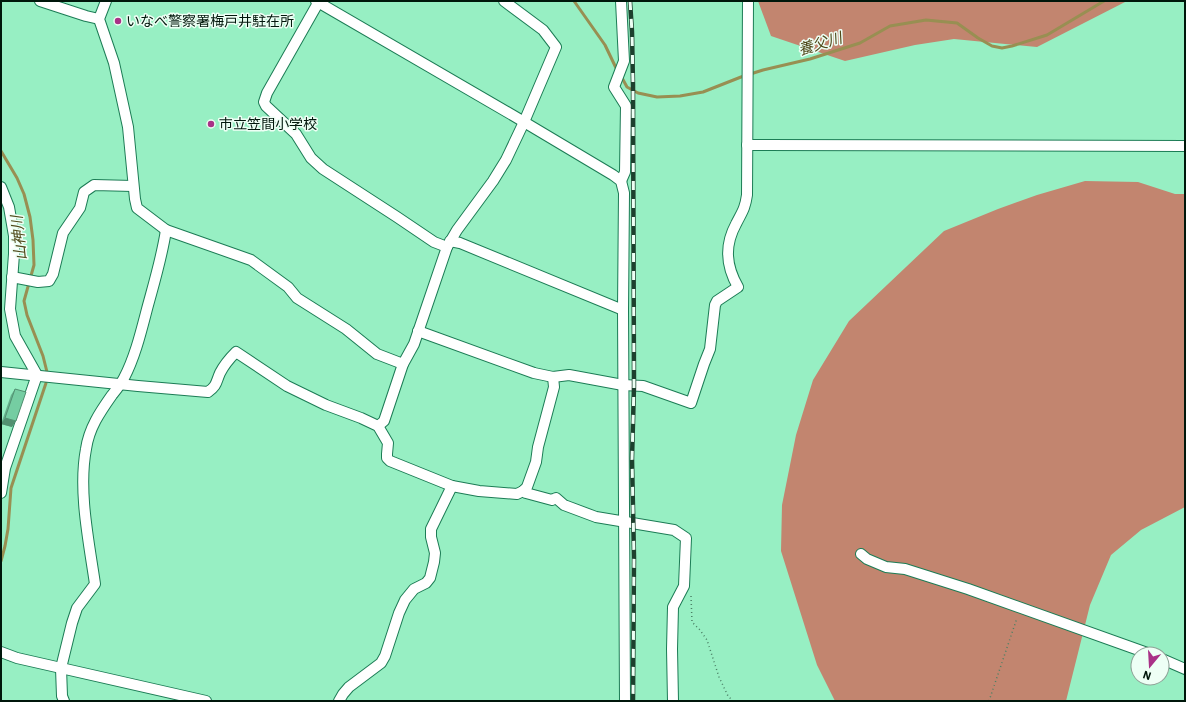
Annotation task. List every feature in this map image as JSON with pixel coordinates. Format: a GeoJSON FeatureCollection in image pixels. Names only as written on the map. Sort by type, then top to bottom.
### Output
{"type":"FeatureCollection","features":[{"type":"Feature","properties":{"kind":"street"},"geometry":{"type":"LineString","coordinates":[[40,1],[99,19]]}},
{"type":"Feature","properties":{"kind":"street"},"geometry":{"type":"LineString","coordinates":[[106,1],[99,19],[114,63],[128,127],[133,186],[137,208],[166,230],[251,260],[288,287],[297,298],[346,329],[377,354],[403,364]]}},
{"type":"Feature","properties":{"kind":"street"},"geometry":{"type":"LineString","coordinates":[[378,426],[384,421],[403,364],[414,344],[448,244],[506,160],[556,47],[543,30],[504,1]]}},
{"type":"Feature","properties":{"kind":"street"},"geometry":{"type":"LineString","coordinates":[[621,1],[624,61],[614,87],[626,106],[625,172],[621,181]]}},
{"type":"Feature","properties":{"kind":"street"},"geometry":{"type":"LineString","coordinates":[[418,331],[534,373],[554,377],[569,375],[623,385],[643,386],[691,403],[710,349],[715,304],[717,300],[738,287],[732,276],[728,249],[733,230],[746,206],[747,195],[748,1]]}},
{"type":"Feature","properties":{"kind":"street"},"geometry":{"type":"LineString","coordinates":[[623,310],[460,243],[448,244],[434,242],[323,169],[312,158],[296,134],[266,106],[264,102],[267,93],[323,3],[621,181],[624,192],[623,385],[625,701]]}},
{"type":"Feature","properties":{"kind":"street"},"geometry":{"type":"LineString","coordinates":[[747,145],[1185,146]]}},
{"type":"Feature","properties":{"kind":"street"},"geometry":{"type":"LineString","coordinates":[[12,277],[38,282],[49,281],[53,274],[63,233],[80,208],[84,192],[94,185],[133,186]]}},
{"type":"Feature","properties":{"kind":"street"},"geometry":{"type":"LineString","coordinates":[[1,187],[9,207],[14,236],[10,309],[15,336],[36,375],[5,468],[1,493]]}},
{"type":"Feature","properties":{"kind":"street"},"geometry":{"type":"LineString","coordinates":[[64,701],[62,696],[61,668],[74,615],[77,608],[95,584],[84,500],[84,463],[86,447],[91,430],[99,413],[124,379],[139,340],[162,252],[166,230]]}},
{"type":"Feature","properties":{"kind":"street"},"geometry":{"type":"LineString","coordinates":[[1,372],[208,392],[215,387],[221,372],[230,357],[236,352],[287,386],[326,405],[378,426],[388,443],[387,458],[390,461],[452,486],[480,491],[517,494],[527,487],[536,462],[538,447],[554,387],[554,377]]}},
{"type":"Feature","properties":{"kind":"street"},"geometry":{"type":"LineString","coordinates":[[339,701],[349,687],[382,663],[405,600],[414,589],[426,583],[430,578],[435,553],[431,529],[452,486]]}},
{"type":"Feature","properties":{"kind":"street"},"geometry":{"type":"LineString","coordinates":[[523,491],[552,500],[556,498],[564,505],[596,517],[674,530],[686,538],[684,586],[673,607],[673,701]]}},
{"type":"Feature","properties":{"kind":"street"},"geometry":{"type":"LineString","coordinates":[[861,554],[867,559],[886,567],[905,569],[968,589],[1130,647]]}},
{"type":"Feature","properties":{"kind":"street"},"geometry":{"type":"LineString","coordinates":[[1,652],[17,658],[206,701]]}},
{"type":"Feature","properties":{"kind":"street"},"geometry":{"type":"LineString","coordinates":[[1170,662],[1185,669]]}},
{"type":"Feature","properties":{"kind":"path"},"geometry":{"type":"LineString","coordinates":[[691,594],[690,601],[692,622],[707,640],[719,677],[728,696],[733,701]]}},
{"type":"Feature","properties":{"kind":"path"},"geometry":{"type":"LineString","coordinates":[[989,701],[1020,608]]}},
{"type":"Feature","properties":{"kind":"shaded area"},"geometry":{"type":"Polygon","coordinates":[[[758,1],[1127,1],[1037,47],[954,39],[915,45],[845,61],[771,36],[758,1]]]}},
{"type":"Feature","properties":{"kind":"shaded area"},"geometry":{"type":"Polygon","coordinates":[[[1085,181],[1138,182],[1175,194],[1185,194],[1185,507],[1141,530],[1111,555],[1090,605],[1066,701],[835,701],[817,665],[781,551],[782,505],[796,435],[813,380],[849,321],[944,231],[1037,195],[1085,181]]]}},
{"type":"Feature","properties":{"kind":"building"},"geometry":{"type":"Polygon","coordinates":[[[15,389],[26,392],[16,421],[5,418],[15,389]]]}},
{"type":"Feature","properties":{"kind":"waterway","name":"養父川"},"geometry":{"type":"LineString","coordinates":[[574,1],[605,45],[617,70]]}},
{"type":"Feature","properties":{"kind":"waterway","name":"養父川"},"geometry":{"type":"LineString","coordinates":[[621,76],[627,87],[638,93],[657,97],[680,96],[703,92],[763,70],[810,59],[860,43],[890,26],[926,20],[957,23],[992,46],[1002,48],[1047,35],[1104,1]]}},
{"type":"Feature","properties":{"kind":"waterway","name":"山神川"},"geometry":{"type":"LineString","coordinates":[[1,151],[17,178],[24,194],[30,217],[34,265],[24,301],[27,315],[43,356],[47,372]]}},
{"type":"Feature","properties":{"kind":"waterway","name":"山神川"},"geometry":{"type":"LineString","coordinates":[[1,561],[8,529],[11,488],[46,383]]}},
{"type":"Feature","properties":{"kind":"railway"},"geometry":{"type":"LineString","coordinates":[[630,1],[633,85],[633,701]]}},
{"type":"Feature","properties":{"kind":"place","name":"いなべ警察署梅戸井駐在所"},"geometry":{"type":"Point","coordinates":[118,21]}},
{"type":"Feature","properties":{"kind":"place","name":"市立笠間小学校"},"geometry":{"type":"Point","coordinates":[211,124]}}]}
